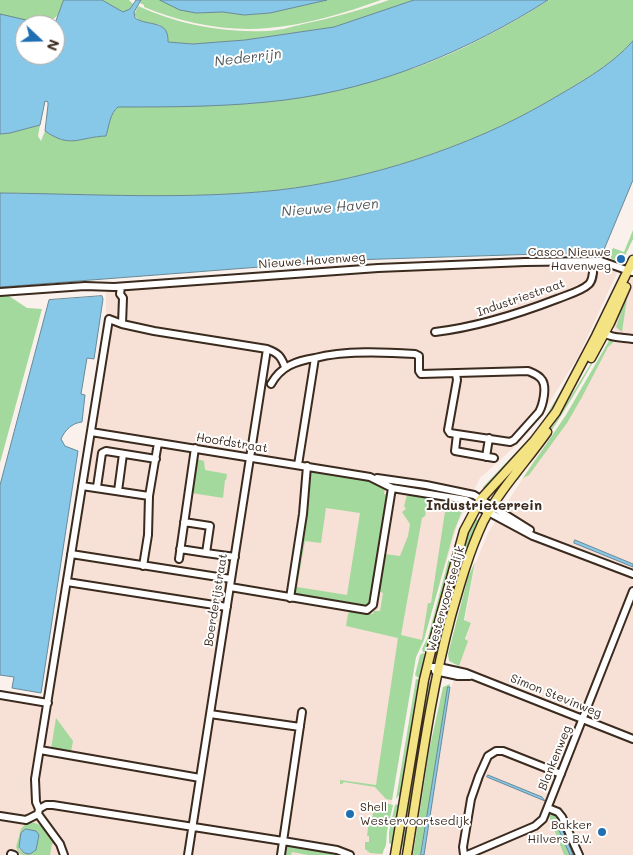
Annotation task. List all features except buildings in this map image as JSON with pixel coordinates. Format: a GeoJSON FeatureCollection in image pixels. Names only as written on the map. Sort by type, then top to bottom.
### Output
{"type":"FeatureCollection","features":[{"type":"Feature","properties":{"kind":"main road","name":"Westervoortsedijk"},"geometry":{"type":"LineString","coordinates":[[407,855],[438,670],[460,583],[472,549],[490,510],[554,422],[604,330],[633,260]]}},
{"type":"Feature","properties":{"kind":"main road","name":"Westervoortsedijk"},"geometry":{"type":"LineString","coordinates":[[395,855],[427,667],[464,531],[478,502],[549,422],[604,330]]}},
{"type":"Feature","properties":{"kind":"street","name":"Industriestraat"},"geometry":{"type":"LineString","coordinates":[[435,332],[494,321],[568,295],[589,284],[592,280],[594,262]]}},
{"type":"Feature","properties":{"kind":"street","name":"Nieuwe Havenweg"},"geometry":{"type":"LineString","coordinates":[[0,292],[79,286],[121,287],[378,268],[605,262],[630,270]]}},
{"type":"Feature","properties":{"kind":"street"},"geometry":{"type":"LineString","coordinates":[[121,287],[120,294],[123,298],[122,324]]}},
{"type":"Feature","properties":{"kind":"street"},"geometry":{"type":"LineString","coordinates":[[64,855],[60,844],[39,811],[34,792],[109,319],[154,331],[267,349],[280,355],[285,367]]}},
{"type":"Feature","properties":{"kind":"street"},"geometry":{"type":"LineString","coordinates":[[604,330],[633,338]]}},
{"type":"Feature","properties":{"kind":"street","name":"Boerderijstraat"},"geometry":{"type":"LineString","coordinates":[[188,855],[267,349]]}},
{"type":"Feature","properties":{"kind":"street"},"geometry":{"type":"LineString","coordinates":[[271,384],[285,367],[326,355],[369,353],[415,354],[419,356],[419,373],[456,374],[528,371],[541,378],[544,384],[542,407],[514,440],[510,442],[450,433],[448,430],[457,380],[456,374]]}},
{"type":"Feature","properties":{"kind":"street"},"geometry":{"type":"LineString","coordinates":[[298,464],[315,358]]}},
{"type":"Feature","properties":{"kind":"street","name":"Hoofdstraat"},"geometry":{"type":"LineString","coordinates":[[91,432],[420,484],[437,492]]}},
{"type":"Feature","properties":{"kind":"street"},"geometry":{"type":"LineString","coordinates":[[457,434],[455,451],[494,458]]}},
{"type":"Feature","properties":{"kind":"street"},"geometry":{"type":"LineString","coordinates":[[486,456],[489,438]]}},
{"type":"Feature","properties":{"kind":"street"},"geometry":{"type":"LineString","coordinates":[[143,566],[148,535],[149,496],[158,443]]}},
{"type":"Feature","properties":{"kind":"street"},"geometry":{"type":"LineString","coordinates":[[177,570],[195,448]]}},
{"type":"Feature","properties":{"kind":"street"},"geometry":{"type":"LineString","coordinates":[[97,487],[102,453],[106,451],[156,459]]}},
{"type":"Feature","properties":{"kind":"street"},"geometry":{"type":"LineString","coordinates":[[118,491],[123,454]]}},
{"type":"Feature","properties":{"kind":"street"},"geometry":{"type":"LineString","coordinates":[[290,598],[303,514],[307,466]]}},
{"type":"Feature","properties":{"kind":"street","name":"Hoofdstraat"},"geometry":{"type":"LineString","coordinates":[[370,477],[392,488],[423,494],[437,492]]}},
{"type":"Feature","properties":{"kind":"street"},"geometry":{"type":"LineString","coordinates":[[82,486],[149,496]]}},
{"type":"Feature","properties":{"kind":"street"},"geometry":{"type":"LineString","coordinates":[[230,587],[368,610],[373,605],[392,488]]}},
{"type":"Feature","properties":{"kind":"street"},"geometry":{"type":"LineString","coordinates":[[437,492],[478,502],[556,544],[633,574]]}},
{"type":"Feature","properties":{"kind":"street"},"geometry":{"type":"LineString","coordinates":[[184,522],[210,526],[206,553]]}},
{"type":"Feature","properties":{"kind":"street"},"geometry":{"type":"LineString","coordinates":[[180,548],[235,557]]}},
{"type":"Feature","properties":{"kind":"street"},"geometry":{"type":"LineString","coordinates":[[71,554],[231,579]]}},
{"type":"Feature","properties":{"kind":"street"},"geometry":{"type":"LineString","coordinates":[[67,582],[227,607]]}},
{"type":"Feature","properties":{"kind":"street","name":"Blankenweg"},"geometry":{"type":"LineString","coordinates":[[579,855],[562,817],[558,812],[548,808],[633,591]]}},
{"type":"Feature","properties":{"kind":"street"},"geometry":{"type":"LineString","coordinates":[[427,667],[438,670]]}},
{"type":"Feature","properties":{"kind":"street","name":"Simon Stevinweg"},"geometry":{"type":"LineString","coordinates":[[438,670],[447,674],[481,678],[633,739]]}},
{"type":"Feature","properties":{"kind":"street","name":"Simon Stevinweg"},"geometry":{"type":"LineString","coordinates":[[438,670],[466,673],[471,676]]}},
{"type":"Feature","properties":{"kind":"street"},"geometry":{"type":"LineString","coordinates":[[0,695],[48,703]]}},
{"type":"Feature","properties":{"kind":"street"},"geometry":{"type":"LineString","coordinates":[[281,855],[302,712]]}},
{"type":"Feature","properties":{"kind":"street"},"geometry":{"type":"LineString","coordinates":[[210,714],[300,727]]}},
{"type":"Feature","properties":{"kind":"street"},"geometry":{"type":"LineString","coordinates":[[40,750],[200,778]]}},
{"type":"Feature","properties":{"kind":"street"},"geometry":{"type":"LineString","coordinates":[[548,808],[540,824],[465,855],[463,847],[471,799],[488,756],[496,751],[503,751],[561,774]]}},
{"type":"Feature","properties":{"kind":"street"},"geometry":{"type":"LineString","coordinates":[[0,816],[26,820],[46,805],[53,805],[337,850],[350,855]]}},
{"type":"Feature","properties":{"kind":"shaded area"},"geometry":{"type":"Polygon","coordinates":[[[612,259],[617,273],[577,359],[541,415],[522,440],[480,478],[458,523],[423,640],[416,657],[383,855],[0,855],[0,692],[45,700],[106,320],[106,283],[612,259]]]}},
{"type":"Feature","properties":{"kind":"shaded area"},"geometry":{"type":"Polygon","coordinates":[[[633,269],[633,855],[424,855],[449,695],[471,623],[465,620],[475,564],[488,533],[533,462],[561,425],[580,390],[610,344],[619,341],[611,320],[633,269]]]}},
{"type":"Feature","properties":{"kind":"green space"},"geometry":{"type":"Polygon","coordinates":[[[0,0],[64,0],[58,15],[15,15],[15,27],[0,30],[0,0]]]}},
{"type":"Feature","properties":{"kind":"green space"},"geometry":{"type":"Polygon","coordinates":[[[102,0],[129,0],[133,4],[130,9],[123,12],[102,0]]]}},
{"type":"Feature","properties":{"kind":"green space"},"geometry":{"type":"Polygon","coordinates":[[[141,0],[160,0],[196,13],[223,12],[244,15],[270,13],[327,0],[381,0],[311,21],[282,26],[237,29],[173,18],[144,7],[140,3],[141,0]]]}},
{"type":"Feature","properties":{"kind":"green space"},"geometry":{"type":"Polygon","coordinates":[[[389,0],[414,0],[334,27],[245,40],[193,44],[168,42],[168,38],[160,25],[140,21],[134,15],[138,6],[168,18],[200,26],[216,29],[271,31],[336,16],[389,0]]]}},
{"type":"Feature","properties":{"kind":"green space"},"geometry":{"type":"Polygon","coordinates":[[[549,0],[633,0],[633,41],[603,67],[547,102],[517,118],[452,147],[382,170],[313,185],[279,190],[175,196],[0,193],[0,134],[40,125],[38,136],[41,141],[45,131],[62,140],[75,141],[106,136],[111,116],[118,107],[226,105],[285,100],[415,68],[484,38],[549,0]]]}},
{"type":"Feature","properties":{"kind":"green space"},"geometry":{"type":"Polygon","coordinates":[[[633,230],[633,239],[623,260],[621,262],[612,259],[610,255],[613,248],[624,252],[633,230]]]}},
{"type":"Feature","properties":{"kind":"green space"},"geometry":{"type":"Polygon","coordinates":[[[0,290],[27,308],[42,309],[0,463],[0,290]]]}},
{"type":"Feature","properties":{"kind":"green space"},"geometry":{"type":"Polygon","coordinates":[[[627,298],[622,332],[616,327],[627,298]]]}},
{"type":"Feature","properties":{"kind":"green space"},"geometry":{"type":"Polygon","coordinates":[[[610,339],[616,340],[608,347],[567,423],[529,475],[523,478],[566,415],[610,339]]]}},
{"type":"Feature","properties":{"kind":"green space"},"geometry":{"type":"Polygon","coordinates":[[[604,342],[577,391],[554,427],[518,480],[516,479],[554,424],[604,342]]]}},
{"type":"Feature","properties":{"kind":"green space"},"geometry":{"type":"Polygon","coordinates":[[[568,379],[570,380],[551,413],[536,433],[483,489],[539,428],[568,379]]]}},
{"type":"Feature","properties":{"kind":"green space"},"geometry":{"type":"Polygon","coordinates":[[[196,459],[204,461],[205,470],[227,474],[223,498],[192,493],[196,459]]]}},
{"type":"Feature","properties":{"kind":"green space"},"geometry":{"type":"Polygon","coordinates":[[[310,470],[369,479],[385,488],[384,494],[388,495],[370,604],[367,606],[297,597],[294,593],[307,514],[305,510],[310,470]],[[326,508],[321,543],[305,541],[297,587],[347,595],[360,513],[326,508]]]}},
{"type":"Feature","properties":{"kind":"green space"},"geometry":{"type":"Polygon","coordinates":[[[407,495],[428,498],[425,516],[422,518],[401,635],[422,640],[428,603],[431,603],[445,512],[442,511],[443,501],[462,511],[454,531],[424,640],[416,657],[392,800],[386,799],[375,787],[344,782],[340,784],[340,780],[376,785],[398,638],[346,626],[348,614],[351,610],[373,614],[374,611],[380,611],[383,593],[379,591],[384,554],[400,556],[408,536],[410,524],[402,512],[406,509],[404,506],[407,495]]]}},
{"type":"Feature","properties":{"kind":"green space"},"geometry":{"type":"Polygon","coordinates":[[[473,517],[479,521],[465,552],[464,563],[439,656],[434,654],[438,637],[473,517]]]}},
{"type":"Feature","properties":{"kind":"green space"},"geometry":{"type":"Polygon","coordinates":[[[449,558],[451,559],[426,652],[423,652],[422,649],[428,637],[449,558]]]}},
{"type":"Feature","properties":{"kind":"green space"},"geometry":{"type":"Polygon","coordinates":[[[475,562],[464,620],[471,623],[465,639],[468,641],[459,666],[449,661],[448,654],[468,577],[475,562]]]}},
{"type":"Feature","properties":{"kind":"green space"},"geometry":{"type":"Polygon","coordinates":[[[425,654],[420,678],[415,675],[420,655],[425,654]]]}},
{"type":"Feature","properties":{"kind":"green space"},"geometry":{"type":"Polygon","coordinates":[[[416,679],[420,680],[400,794],[396,799],[416,679]]]}},
{"type":"Feature","properties":{"kind":"green space"},"geometry":{"type":"Polygon","coordinates":[[[426,681],[433,683],[405,847],[399,846],[426,681]]]}},
{"type":"Feature","properties":{"kind":"green space"},"geometry":{"type":"Polygon","coordinates":[[[450,684],[421,855],[413,855],[429,751],[443,687],[450,684]]]}},
{"type":"Feature","properties":{"kind":"green space"},"geometry":{"type":"Polygon","coordinates":[[[56,718],[73,741],[71,752],[51,749],[56,718]]]}},
{"type":"Feature","properties":{"kind":"green space"},"geometry":{"type":"Polygon","coordinates":[[[385,803],[393,805],[386,845],[382,854],[370,853],[365,849],[365,842],[369,842],[369,836],[367,836],[369,820],[372,821],[373,813],[369,812],[373,807],[385,803]]]}},
{"type":"Feature","properties":{"kind":"green space"},"geometry":{"type":"Polygon","coordinates":[[[399,804],[393,845],[389,843],[389,832],[395,805],[399,804]]]}},
{"type":"Feature","properties":{"kind":"green space"},"geometry":{"type":"Polygon","coordinates":[[[552,813],[557,814],[560,819],[575,855],[564,855],[549,816],[552,813]]]}},
{"type":"Feature","properties":{"kind":"green space"},"geometry":{"type":"Polygon","coordinates":[[[27,822],[32,822],[44,828],[56,843],[52,844],[50,855],[22,855],[19,853],[16,847],[21,829],[27,822]],[[26,829],[19,849],[24,854],[30,854],[36,850],[39,835],[36,831],[26,829]]]}},
{"type":"Feature","properties":{"kind":"green space"},"geometry":{"type":"Polygon","coordinates":[[[286,846],[323,850],[344,855],[308,855],[292,852],[291,855],[285,855],[286,846]]]}},
{"type":"Feature","properties":{"kind":"water","name":"Nederrijn"},"geometry":{"type":"Polygon","coordinates":[[[64,0],[102,0],[123,12],[130,9],[136,0],[141,0],[134,12],[135,18],[162,27],[167,35],[168,42],[193,44],[245,40],[334,27],[414,0],[548,0],[518,18],[454,51],[388,77],[354,86],[285,100],[243,104],[118,107],[111,116],[106,136],[75,141],[62,140],[45,131],[48,102],[45,101],[40,125],[0,134],[0,14],[15,17],[15,65],[65,65],[65,15],[58,15],[64,0]]]}},
{"type":"Feature","properties":{"kind":"water"},"geometry":{"type":"Polygon","coordinates":[[[160,0],[327,0],[270,13],[244,15],[223,12],[196,13],[180,10],[160,0]]]}},
{"type":"Feature","properties":{"kind":"water","name":"Nieuwe Haven"},"geometry":{"type":"Polygon","coordinates":[[[633,41],[633,180],[603,252],[351,260],[0,287],[0,193],[175,196],[244,193],[313,185],[382,170],[452,147],[517,118],[592,75],[614,59],[633,41]]]}},
{"type":"Feature","properties":{"kind":"water"},"geometry":{"type":"Polygon","coordinates":[[[102,296],[94,359],[87,358],[81,394],[85,395],[82,422],[69,428],[61,439],[65,446],[78,451],[41,693],[12,688],[14,677],[0,675],[0,485],[49,300],[102,296]]]}},
{"type":"Feature","properties":{"kind":"water"},"geometry":{"type":"Polygon","coordinates":[[[575,540],[633,564],[633,567],[574,543],[575,540]]]}},
{"type":"Feature","properties":{"kind":"water"},"geometry":{"type":"Polygon","coordinates":[[[448,687],[450,687],[424,855],[421,855],[448,687]]]}},
{"type":"Feature","properties":{"kind":"water"},"geometry":{"type":"Polygon","coordinates":[[[488,775],[542,797],[545,801],[487,777],[488,775]]]}},
{"type":"Feature","properties":{"kind":"water"},"geometry":{"type":"Polygon","coordinates":[[[559,825],[573,855],[570,855],[558,828],[559,825]]]}},
{"type":"Feature","properties":{"kind":"water"},"geometry":{"type":"Polygon","coordinates":[[[26,829],[36,831],[39,835],[36,850],[30,854],[24,853],[19,847],[21,833],[26,829]]]}},
{"type":"Feature","properties":{"kind":"place","name":"Casco Nieuwe Havenweg"},"geometry":{"type":"Point","coordinates":[621,259]}},
{"type":"Feature","properties":{"kind":"place","name":"Shell Westervoortsedijk"},"geometry":{"type":"Point","coordinates":[350,814]}},
{"type":"Feature","properties":{"kind":"place","name":"Bakker Hilvers B.V."},"geometry":{"type":"Point","coordinates":[602,832]}},
{"type":"Feature","properties":{"kind":"district","name":"Industrieterrein"},"geometry":{"type":"Point","coordinates":[484,506]}}]}
